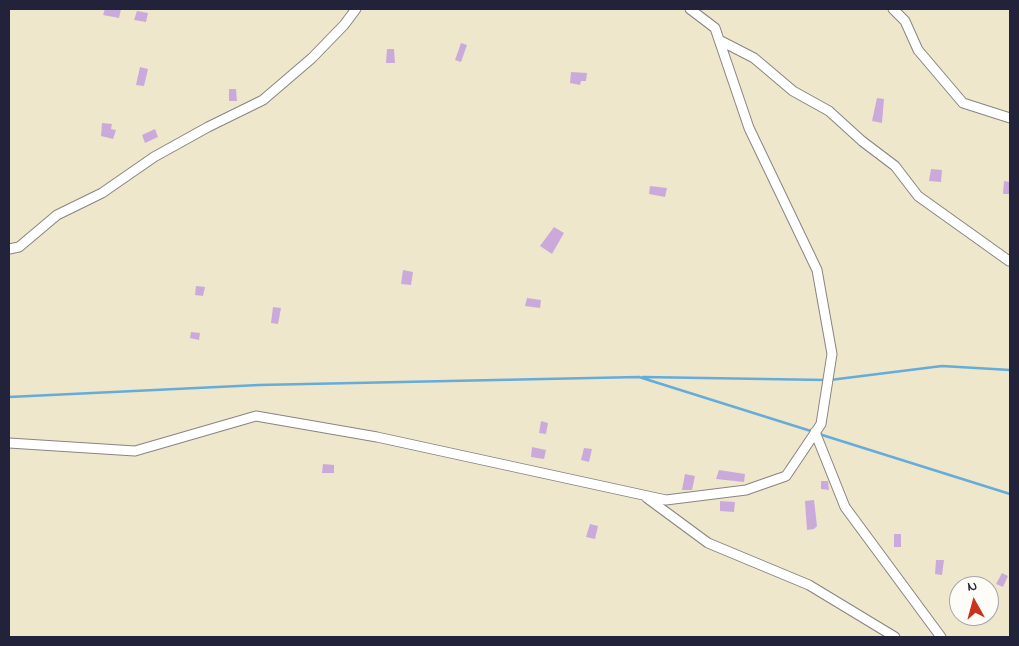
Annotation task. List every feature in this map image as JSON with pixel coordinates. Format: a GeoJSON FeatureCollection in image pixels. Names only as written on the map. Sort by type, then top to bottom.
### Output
{"type":"FeatureCollection","features":[{"type":"Feature","properties":{"kind":"street"},"geometry":{"type":"LineString","coordinates":[[9,249],[19,246],[57,215],[102,193],[154,157],[208,127],[263,100],[312,58],[344,25],[356,9]]}},
{"type":"Feature","properties":{"kind":"street"},"geometry":{"type":"LineString","coordinates":[[9,443],[135,451],[256,416],[377,437],[666,500],[737,491],[786,476],[821,424],[832,354],[817,270],[749,128],[715,28],[690,9]]}},
{"type":"Feature","properties":{"kind":"street"},"geometry":{"type":"LineString","coordinates":[[893,9],[905,21],[918,50],[963,103],[1010,118]]}},
{"type":"Feature","properties":{"kind":"street"},"geometry":{"type":"LineString","coordinates":[[719,40],[754,58],[793,91],[829,111],[862,141],[895,166],[918,196],[1009,261]]}},
{"type":"Feature","properties":{"kind":"street"},"geometry":{"type":"LineString","coordinates":[[816,432],[844,507],[942,637]]}},
{"type":"Feature","properties":{"kind":"street"},"geometry":{"type":"LineString","coordinates":[[642,494],[708,543],[809,585],[895,637]]}},
{"type":"Feature","properties":{"kind":"building"},"geometry":{"type":"Polygon","coordinates":[[[105,9],[121,9],[119,18],[103,15],[105,9]]]}},
{"type":"Feature","properties":{"kind":"building"},"geometry":{"type":"Polygon","coordinates":[[[137,11],[148,13],[146,22],[134,20],[137,11]]]}},
{"type":"Feature","properties":{"kind":"building"},"geometry":{"type":"Polygon","coordinates":[[[461,43],[467,45],[461,62],[455,60],[461,43]]]}},
{"type":"Feature","properties":{"kind":"building"},"geometry":{"type":"Polygon","coordinates":[[[387,49],[394,49],[395,63],[386,63],[387,49]]]}},
{"type":"Feature","properties":{"kind":"building"},"geometry":{"type":"Polygon","coordinates":[[[140,67],[148,69],[144,86],[136,85],[140,67]]]}},
{"type":"Feature","properties":{"kind":"building"},"geometry":{"type":"Polygon","coordinates":[[[571,72],[587,73],[586,81],[581,81],[580,85],[570,83],[571,72]]]}},
{"type":"Feature","properties":{"kind":"building"},"geometry":{"type":"Polygon","coordinates":[[[229,89],[236,89],[237,101],[229,101],[229,89]]]}},
{"type":"Feature","properties":{"kind":"building"},"geometry":{"type":"Polygon","coordinates":[[[877,98],[884,99],[882,123],[872,121],[877,98]]]}},
{"type":"Feature","properties":{"kind":"building"},"geometry":{"type":"Polygon","coordinates":[[[102,123],[112,124],[111,129],[116,130],[113,139],[101,136],[102,123]]]}},
{"type":"Feature","properties":{"kind":"building"},"geometry":{"type":"Polygon","coordinates":[[[155,129],[158,137],[145,143],[142,135],[155,129]]]}},
{"type":"Feature","properties":{"kind":"building"},"geometry":{"type":"Polygon","coordinates":[[[931,169],[942,170],[941,182],[929,181],[931,169]]]}},
{"type":"Feature","properties":{"kind":"building"},"geometry":{"type":"Polygon","coordinates":[[[1004,181],[1010,182],[1010,194],[1003,194],[1004,181]]]}},
{"type":"Feature","properties":{"kind":"building"},"geometry":{"type":"Polygon","coordinates":[[[650,186],[667,188],[665,197],[649,194],[650,186]]]}},
{"type":"Feature","properties":{"kind":"building"},"geometry":{"type":"Polygon","coordinates":[[[554,227],[564,233],[552,254],[540,246],[554,227]]]}},
{"type":"Feature","properties":{"kind":"building"},"geometry":{"type":"Polygon","coordinates":[[[403,270],[413,272],[411,285],[401,284],[403,270]]]}},
{"type":"Feature","properties":{"kind":"building"},"geometry":{"type":"Polygon","coordinates":[[[196,286],[205,287],[203,296],[195,295],[196,286]]]}},
{"type":"Feature","properties":{"kind":"building"},"geometry":{"type":"Polygon","coordinates":[[[527,298],[541,300],[540,308],[525,306],[527,298]]]}},
{"type":"Feature","properties":{"kind":"building"},"geometry":{"type":"Polygon","coordinates":[[[273,307],[281,308],[278,324],[271,323],[273,307]]]}},
{"type":"Feature","properties":{"kind":"building"},"geometry":{"type":"Polygon","coordinates":[[[191,332],[200,333],[199,340],[190,338],[191,332]]]}},
{"type":"Feature","properties":{"kind":"building"},"geometry":{"type":"Polygon","coordinates":[[[541,421],[548,423],[546,434],[539,433],[541,421]]]}},
{"type":"Feature","properties":{"kind":"building"},"geometry":{"type":"Polygon","coordinates":[[[532,447],[546,450],[544,459],[531,457],[532,447]]]}},
{"type":"Feature","properties":{"kind":"building"},"geometry":{"type":"Polygon","coordinates":[[[584,448],[592,449],[589,462],[581,460],[584,448]]]}},
{"type":"Feature","properties":{"kind":"building"},"geometry":{"type":"Polygon","coordinates":[[[323,464],[334,465],[334,473],[322,473],[323,464]]]}},
{"type":"Feature","properties":{"kind":"building"},"geometry":{"type":"Polygon","coordinates":[[[719,470],[745,474],[744,482],[716,479],[719,470]]]}},
{"type":"Feature","properties":{"kind":"building"},"geometry":{"type":"Polygon","coordinates":[[[685,474],[695,476],[692,490],[682,490],[685,474]]]}},
{"type":"Feature","properties":{"kind":"building"},"geometry":{"type":"Polygon","coordinates":[[[821,481],[828,481],[829,490],[821,489],[821,481]]]}},
{"type":"Feature","properties":{"kind":"building"},"geometry":{"type":"Polygon","coordinates":[[[814,500],[817,526],[814,529],[807,530],[805,501],[814,500]]]}},
{"type":"Feature","properties":{"kind":"building"},"geometry":{"type":"Polygon","coordinates":[[[720,501],[735,502],[734,512],[720,511],[720,501]]]}},
{"type":"Feature","properties":{"kind":"building"},"geometry":{"type":"Polygon","coordinates":[[[590,524],[598,526],[595,539],[586,537],[590,524]]]}},
{"type":"Feature","properties":{"kind":"building"},"geometry":{"type":"Polygon","coordinates":[[[894,534],[901,534],[901,547],[894,547],[894,534]]]}},
{"type":"Feature","properties":{"kind":"building"},"geometry":{"type":"Polygon","coordinates":[[[936,560],[944,560],[942,575],[935,574],[936,560]]]}},
{"type":"Feature","properties":{"kind":"building"},"geometry":{"type":"Polygon","coordinates":[[[1002,573],[1008,576],[1003,587],[999,585],[999,578],[1002,573]]]}},
{"type":"Feature","properties":{"kind":"waterway"},"geometry":{"type":"LineString","coordinates":[[830,380],[942,366],[1010,370]]}},
{"type":"Feature","properties":{"kind":"waterway"},"geometry":{"type":"LineString","coordinates":[[9,397],[259,385],[639,377],[814,432]]}},
{"type":"Feature","properties":{"kind":"waterway"},"geometry":{"type":"LineString","coordinates":[[643,377],[825,380]]}},
{"type":"Feature","properties":{"kind":"waterway"},"geometry":{"type":"LineString","coordinates":[[819,434],[1010,494]]}}]}
